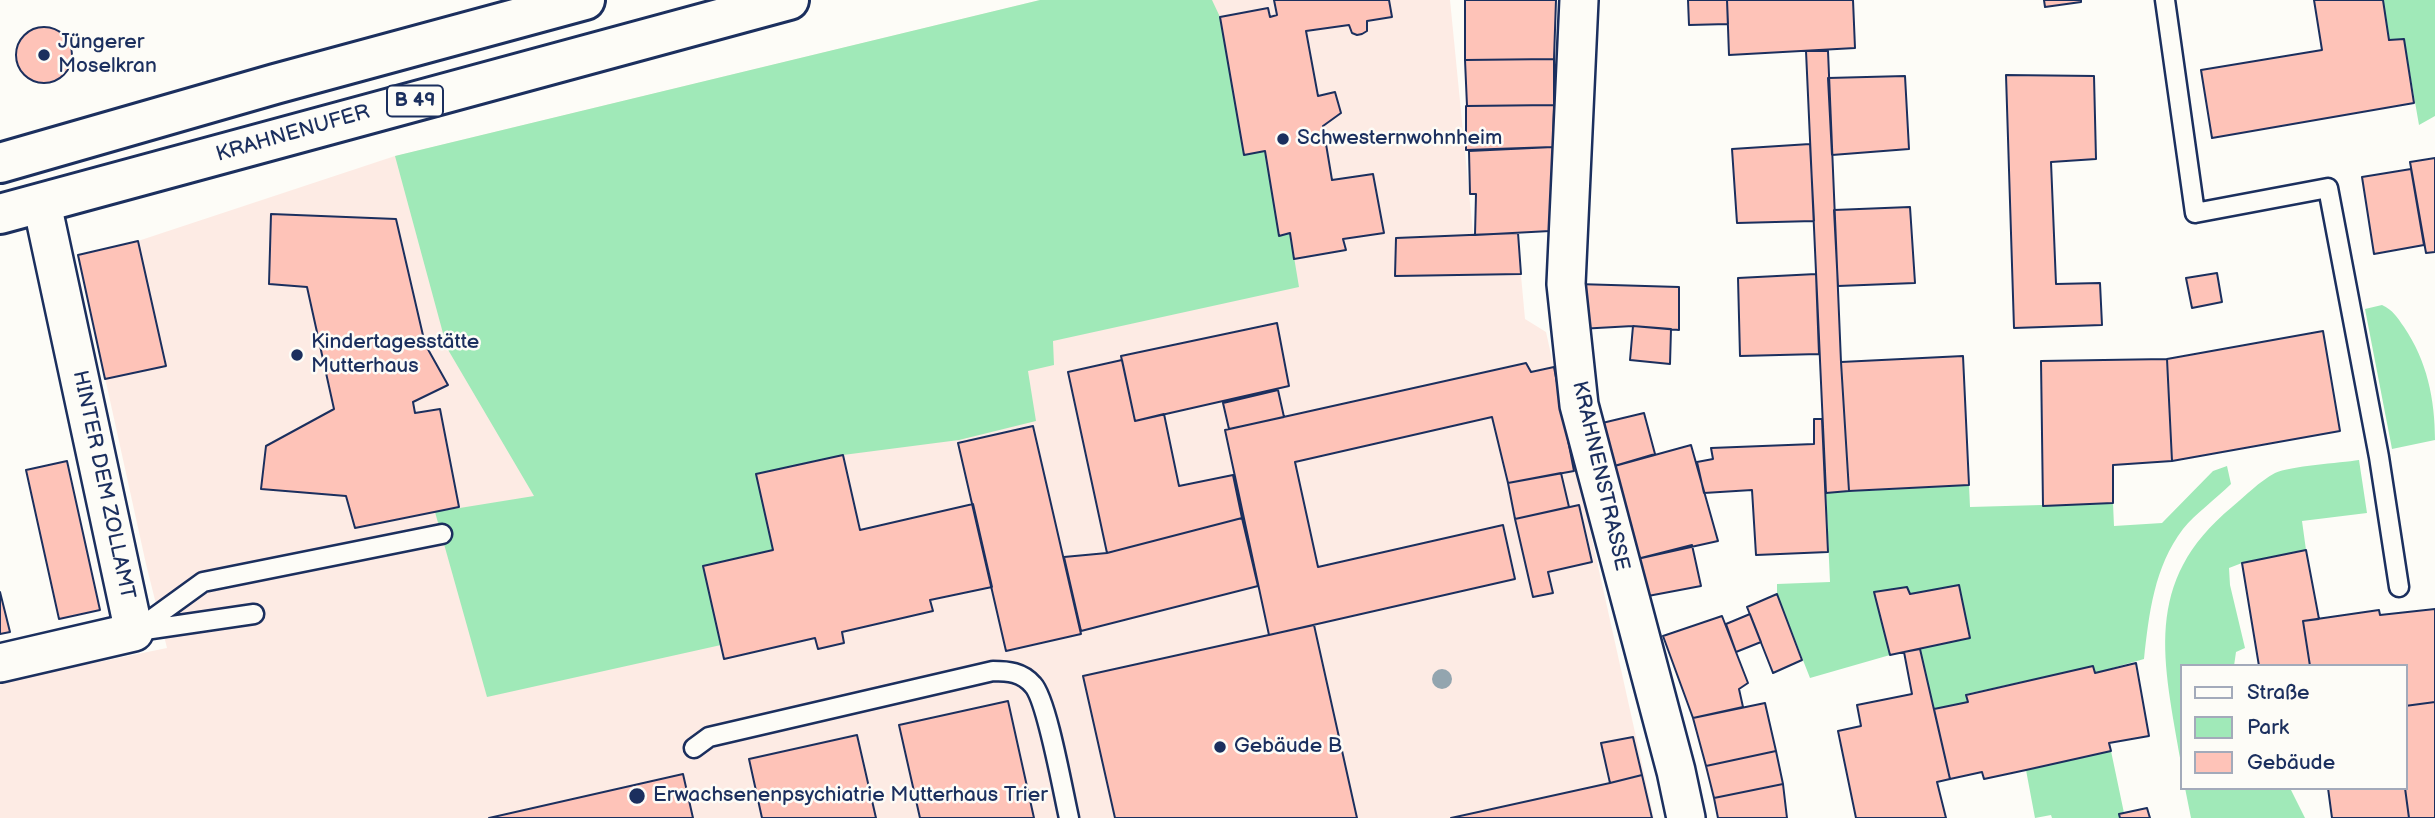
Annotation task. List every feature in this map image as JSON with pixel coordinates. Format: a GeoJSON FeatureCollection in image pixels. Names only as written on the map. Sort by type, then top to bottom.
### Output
{"type":"FeatureCollection","features":[{"type":"Feature","properties":{"kind":"main road","name":"B 49"},"geometry":{"type":"LineString","coordinates":[[0,163],[585,0]]}},
{"type":"Feature","properties":{"kind":"main road","name":"KRAHNENUFER"},"geometry":{"type":"LineString","coordinates":[[0,215],[789,0]]}},
{"type":"Feature","properties":{"kind":"main road"},"geometry":{"type":"LineString","coordinates":[[42,204],[43,188],[54,171],[83,149],[123,127]]}},
{"type":"Feature","properties":{"kind":"street","name":"KRAHNENSTRASSE"},"geometry":{"type":"LineString","coordinates":[[1578,0],[1566,284],[1579,405],[1676,771],[1686,818]]}},
{"type":"Feature","properties":{"kind":"street","name":"HINTER DEM ZOLLAMT"},"geometry":{"type":"LineString","coordinates":[[42,204],[134,632]]}},
{"type":"Feature","properties":{"kind":"street"},"geometry":{"type":"LineString","coordinates":[[8,661],[134,632]]}},
{"type":"Feature","properties":{"kind":"lane"},"geometry":{"type":"LineString","coordinates":[[2165,0],[2195,213],[2328,188],[2379,457],[2399,587]]}},
{"type":"Feature","properties":{"kind":"lane"},"geometry":{"type":"LineString","coordinates":[[134,632],[203,582],[442,534]]}},
{"type":"Feature","properties":{"kind":"lane"},"geometry":{"type":"LineString","coordinates":[[134,632],[254,614]]}},
{"type":"Feature","properties":{"kind":"lane"},"geometry":{"type":"LineString","coordinates":[[694,748],[709,737],[993,671],[1008,671],[1023,676],[1040,695],[1069,818]]}},
{"type":"Feature","properties":{"kind":"shaded area"},"geometry":{"type":"Polygon","coordinates":[[[1040,0],[1450,0],[1473,233],[1517,232],[1525,319],[1546,332],[1654,818],[0,818],[0,682],[167,648],[78,255],[138,241],[395,156],[1040,0]]]}},
{"type":"Feature","properties":{"kind":"green space"},"geometry":{"type":"Polygon","coordinates":[[[1040,0],[1212,0],[1220,17],[1244,155],[1265,151],[1280,236],[1290,233],[1299,287],[1053,341],[1054,365],[1028,371],[1036,421],[959,440],[843,455],[757,474],[773,550],[721,645],[487,697],[435,512],[534,496],[447,348],[395,156],[1040,0]]]}},
{"type":"Feature","properties":{"kind":"green space"},"geometry":{"type":"Polygon","coordinates":[[[2383,0],[2435,0],[2435,116],[2419,125],[2404,39],[2389,40],[2383,0]]]}},
{"type":"Feature","properties":{"kind":"green space"},"geometry":{"type":"Polygon","coordinates":[[[2382,305],[2397,317],[2419,353],[2431,395],[2435,440],[2392,449],[2365,309],[2382,305]]]}},
{"type":"Feature","properties":{"kind":"green space"},"geometry":{"type":"Polygon","coordinates":[[[2359,460],[2367,513],[2302,521],[2306,550],[2229,568],[2230,585],[2245,648],[2236,652],[2234,664],[2180,664],[2180,757],[2166,657],[2166,625],[2171,594],[2183,564],[2203,535],[2258,484],[2275,473],[2292,468],[2359,460]]]}},
{"type":"Feature","properties":{"kind":"green space"},"geometry":{"type":"Polygon","coordinates":[[[2227,466],[2231,484],[2183,529],[2165,559],[2154,591],[2144,659],[2095,673],[2093,666],[1966,694],[1968,702],[1934,709],[1920,649],[1970,638],[1959,585],[1910,594],[1907,587],[1874,592],[1890,655],[1810,678],[1777,594],[1777,584],[1830,582],[1826,493],[1969,485],[1970,507],[2113,503],[2114,526],[2162,523],[2213,471],[2227,466]]]}},
{"type":"Feature","properties":{"kind":"green space"},"geometry":{"type":"Polygon","coordinates":[[[2111,751],[2124,813],[2120,814],[2120,818],[2052,818],[2051,815],[2035,818],[2026,770],[2111,751]]]}},
{"type":"Feature","properties":{"kind":"green space"},"geometry":{"type":"Polygon","coordinates":[[[2185,790],[2291,790],[2305,818],[2191,818],[2185,790]]]}},
{"type":"Feature","properties":{"kind":"building","name":"Schwesternwohnheim"},"geometry":{"type":"Polygon","coordinates":[[[1274,0],[1389,0],[1392,17],[1367,21],[1367,31],[1362,34],[1352,33],[1349,25],[1306,31],[1318,96],[1335,92],[1341,113],[1323,126],[1332,180],[1373,174],[1384,233],[1343,239],[1346,250],[1294,259],[1290,233],[1279,236],[1265,151],[1244,155],[1220,17],[1268,8],[1270,17],[1277,15],[1274,0]]]}},
{"type":"Feature","properties":{"kind":"building"},"geometry":{"type":"Polygon","coordinates":[[[1465,0],[1556,0],[1554,59],[1465,60],[1465,0]]]}},
{"type":"Feature","properties":{"kind":"building"},"geometry":{"type":"Polygon","coordinates":[[[1688,0],[1727,0],[1728,24],[1689,25],[1688,0]]]}},
{"type":"Feature","properties":{"kind":"building"},"geometry":{"type":"Polygon","coordinates":[[[1727,0],[1853,0],[1855,48],[1729,55],[1727,0]]]}},
{"type":"Feature","properties":{"kind":"building"},"geometry":{"type":"Polygon","coordinates":[[[2044,0],[2081,0],[2081,2],[2045,7],[2044,0]]]}},
{"type":"Feature","properties":{"kind":"building"},"geometry":{"type":"Polygon","coordinates":[[[2314,0],[2383,0],[2389,40],[2404,39],[2414,103],[2212,138],[2201,70],[2322,50],[2314,0]]]}},
{"type":"Feature","properties":{"kind":"building","name":"Jüngerer Moselkran"},"geometry":{"type":"Polygon","coordinates":[[[44,27],[55,29],[64,35],[70,44],[70,66],[64,75],[55,81],[44,83],[33,81],[24,75],[18,66],[16,55],[18,44],[24,35],[33,29],[44,27]]]}},
{"type":"Feature","properties":{"kind":"building"},"geometry":{"type":"Polygon","coordinates":[[[1806,51],[1828,51],[1849,491],[1826,493],[1806,51]]]}},
{"type":"Feature","properties":{"kind":"building"},"geometry":{"type":"Polygon","coordinates":[[[1554,59],[1554,105],[1467,106],[1465,60],[1554,59]]]}},
{"type":"Feature","properties":{"kind":"building"},"geometry":{"type":"Polygon","coordinates":[[[2006,75],[2094,76],[2096,159],[2051,162],[2056,284],[2100,283],[2102,325],[2014,328],[2006,75]]]}},
{"type":"Feature","properties":{"kind":"building"},"geometry":{"type":"Polygon","coordinates":[[[1905,76],[1909,149],[1832,155],[1828,78],[1905,76]]]}},
{"type":"Feature","properties":{"kind":"building"},"geometry":{"type":"Polygon","coordinates":[[[1554,105],[1553,147],[1466,150],[1466,106],[1554,105]]]}},
{"type":"Feature","properties":{"kind":"building"},"geometry":{"type":"Polygon","coordinates":[[[1810,144],[1814,221],[1737,223],[1732,149],[1810,144]]]}},
{"type":"Feature","properties":{"kind":"building"},"geometry":{"type":"Polygon","coordinates":[[[1553,147],[1550,231],[1475,235],[1476,194],[1470,194],[1469,151],[1553,147]]]}},
{"type":"Feature","properties":{"kind":"building"},"geometry":{"type":"Polygon","coordinates":[[[2435,158],[2435,252],[2426,253],[2410,162],[2435,158]]]}},
{"type":"Feature","properties":{"kind":"building"},"geometry":{"type":"Polygon","coordinates":[[[2411,169],[2424,245],[2374,254],[2362,177],[2411,169]]]}},
{"type":"Feature","properties":{"kind":"building"},"geometry":{"type":"Polygon","coordinates":[[[1910,207],[1915,283],[1838,286],[1834,210],[1910,207]]]}},
{"type":"Feature","properties":{"kind":"building"},"geometry":{"type":"Polygon","coordinates":[[[271,214],[396,219],[425,344],[448,385],[413,402],[415,413],[440,409],[459,507],[355,528],[346,496],[261,489],[266,446],[334,409],[307,287],[269,284],[271,214]]]}},
{"type":"Feature","properties":{"kind":"building"},"geometry":{"type":"Polygon","coordinates":[[[1518,233],[1521,274],[1395,276],[1396,238],[1518,233]]]}},
{"type":"Feature","properties":{"kind":"building"},"geometry":{"type":"Polygon","coordinates":[[[138,241],[166,366],[105,379],[78,255],[138,241]]]}},
{"type":"Feature","properties":{"kind":"building"},"geometry":{"type":"Polygon","coordinates":[[[2217,273],[2222,302],[2192,308],[2186,278],[2217,273]]]}},
{"type":"Feature","properties":{"kind":"building"},"geometry":{"type":"Polygon","coordinates":[[[1816,274],[1819,354],[1740,356],[1738,278],[1816,274]]]}},
{"type":"Feature","properties":{"kind":"building"},"geometry":{"type":"Polygon","coordinates":[[[1577,284],[1679,287],[1679,330],[1633,326],[1579,329],[1577,284]]]}},
{"type":"Feature","properties":{"kind":"building"},"geometry":{"type":"Polygon","coordinates":[[[1277,323],[1289,386],[1135,421],[1121,356],[1277,323]]]}},
{"type":"Feature","properties":{"kind":"building"},"geometry":{"type":"Polygon","coordinates":[[[1633,326],[1671,329],[1670,364],[1630,360],[1633,326]]]}},
{"type":"Feature","properties":{"kind":"building"},"geometry":{"type":"Polygon","coordinates":[[[2323,331],[2340,431],[2172,461],[2167,359],[2323,331]]]}},
{"type":"Feature","properties":{"kind":"building"},"geometry":{"type":"Polygon","coordinates":[[[1963,356],[1969,485],[1849,491],[1841,362],[1963,356]]]}},
{"type":"Feature","properties":{"kind":"building"},"geometry":{"type":"Polygon","coordinates":[[[2167,359],[2172,461],[2113,465],[2113,503],[2043,506],[2041,361],[2167,359]]]}},
{"type":"Feature","properties":{"kind":"building"},"geometry":{"type":"Polygon","coordinates":[[[1122,360],[1135,421],[1164,414],[1179,486],[1233,475],[1242,518],[1107,553],[1068,372],[1122,360]]]}},
{"type":"Feature","properties":{"kind":"building"},"geometry":{"type":"Polygon","coordinates":[[[1526,363],[1531,372],[1554,367],[1574,471],[1508,483],[1492,417],[1295,462],[1318,567],[1503,525],[1515,579],[1269,635],[1225,430],[1526,363]]]}},
{"type":"Feature","properties":{"kind":"building"},"geometry":{"type":"Polygon","coordinates":[[[1278,390],[1284,417],[1229,429],[1223,403],[1278,390]]]}},
{"type":"Feature","properties":{"kind":"building"},"geometry":{"type":"Polygon","coordinates":[[[1644,413],[1655,454],[1611,467],[1598,424],[1644,413]]]}},
{"type":"Feature","properties":{"kind":"building"},"geometry":{"type":"Polygon","coordinates":[[[1814,419],[1822,419],[1828,552],[1756,555],[1752,490],[1704,493],[1697,462],[1713,459],[1711,448],[1814,444],[1814,419]]]}},
{"type":"Feature","properties":{"kind":"building"},"geometry":{"type":"Polygon","coordinates":[[[1033,426],[1081,634],[1006,651],[958,443],[1033,426]]]}},
{"type":"Feature","properties":{"kind":"building"},"geometry":{"type":"Polygon","coordinates":[[[1691,445],[1718,541],[1637,559],[1611,467],[1691,445]]]}},
{"type":"Feature","properties":{"kind":"building"},"geometry":{"type":"Polygon","coordinates":[[[843,455],[860,530],[973,504],[992,587],[930,600],[933,611],[842,632],[844,643],[818,649],[815,638],[724,659],[703,566],[773,550],[756,474],[843,455]]]}},
{"type":"Feature","properties":{"kind":"building"},"geometry":{"type":"Polygon","coordinates":[[[67,461],[100,610],[59,619],[26,470],[67,461]]]}},
{"type":"Feature","properties":{"kind":"building"},"geometry":{"type":"Polygon","coordinates":[[[1561,473],[1569,507],[1515,519],[1508,483],[1561,473]]]}},
{"type":"Feature","properties":{"kind":"building"},"geometry":{"type":"Polygon","coordinates":[[[1579,505],[1592,562],[1548,572],[1553,593],[1533,597],[1515,519],[1579,505]]]}},
{"type":"Feature","properties":{"kind":"building"},"geometry":{"type":"Polygon","coordinates":[[[1242,518],[1258,586],[1081,631],[1064,557],[1107,553],[1242,518]]]}},
{"type":"Feature","properties":{"kind":"building"},"geometry":{"type":"Polygon","coordinates":[[[1692,545],[1701,586],[1648,596],[1637,559],[1692,545]]]}},
{"type":"Feature","properties":{"kind":"building"},"geometry":{"type":"Polygon","coordinates":[[[2306,550],[2319,619],[2303,621],[2310,664],[2259,664],[2242,563],[2306,550]]]}},
{"type":"Feature","properties":{"kind":"building"},"geometry":{"type":"Polygon","coordinates":[[[1959,585],[1970,638],[1890,655],[1874,592],[1907,587],[1910,594],[1959,585]]]}},
{"type":"Feature","properties":{"kind":"building"},"geometry":{"type":"Polygon","coordinates":[[[0,592],[10,632],[0,634],[0,592]]]}},
{"type":"Feature","properties":{"kind":"building"},"geometry":{"type":"Polygon","coordinates":[[[1777,594],[1802,660],[1773,673],[1747,607],[1777,594]]]}},
{"type":"Feature","properties":{"kind":"building"},"geometry":{"type":"Polygon","coordinates":[[[2435,609],[2435,702],[2407,706],[2407,664],[2310,664],[2303,621],[2379,610],[2380,615],[2435,609]]]}},
{"type":"Feature","properties":{"kind":"building"},"geometry":{"type":"Polygon","coordinates":[[[1750,614],[1761,642],[1736,652],[1726,624],[1750,614]]]}},
{"type":"Feature","properties":{"kind":"building"},"geometry":{"type":"Polygon","coordinates":[[[1722,616],[1748,683],[1739,689],[1743,707],[1693,718],[1663,636],[1722,616]]]}},
{"type":"Feature","properties":{"kind":"building","name":"Gebäude B"},"geometry":{"type":"Polygon","coordinates":[[[1314,625],[1357,818],[1115,818],[1083,676],[1314,625]]]}},
{"type":"Feature","properties":{"kind":"building"},"geometry":{"type":"Polygon","coordinates":[[[1920,649],[1950,779],[1937,782],[1946,818],[1856,818],[1838,731],[1861,726],[1857,705],[1912,694],[1904,652],[1920,649]]]}},
{"type":"Feature","properties":{"kind":"building"},"geometry":{"type":"Polygon","coordinates":[[[2136,663],[2149,736],[2109,743],[2111,751],[2026,770],[1984,779],[1982,772],[1950,779],[1934,709],[1968,702],[1966,695],[2093,666],[2095,673],[2136,663]]]}},
{"type":"Feature","properties":{"kind":"building"},"geometry":{"type":"Polygon","coordinates":[[[1008,701],[1034,818],[920,818],[899,725],[1008,701]]]}},
{"type":"Feature","properties":{"kind":"building"},"geometry":{"type":"Polygon","coordinates":[[[2435,702],[2435,818],[2409,818],[2405,790],[2407,706],[2435,702]]]}},
{"type":"Feature","properties":{"kind":"building"},"geometry":{"type":"Polygon","coordinates":[[[1765,703],[1776,751],[1706,766],[1693,718],[1765,703]]]}},
{"type":"Feature","properties":{"kind":"building"},"geometry":{"type":"Polygon","coordinates":[[[857,735],[876,818],[762,818],[749,759],[857,735]]]}},
{"type":"Feature","properties":{"kind":"building"},"geometry":{"type":"Polygon","coordinates":[[[1633,737],[1642,775],[1610,783],[1601,743],[1633,737]]]}},
{"type":"Feature","properties":{"kind":"building"},"geometry":{"type":"Polygon","coordinates":[[[1776,751],[1783,784],[1714,798],[1706,766],[1776,751]]]}},
{"type":"Feature","properties":{"kind":"building","name":"Erwachsenenpsychiatrie Mutterhaus Trier"},"geometry":{"type":"Polygon","coordinates":[[[683,774],[693,818],[489,818],[683,774]]]}},
{"type":"Feature","properties":{"kind":"building"},"geometry":{"type":"Polygon","coordinates":[[[1642,775],[1652,818],[1451,818],[1610,783],[1642,775]]]}},
{"type":"Feature","properties":{"kind":"building"},"geometry":{"type":"Polygon","coordinates":[[[1783,784],[1787,818],[1718,818],[1714,798],[1783,784]]]}},
{"type":"Feature","properties":{"kind":"building"},"geometry":{"type":"Polygon","coordinates":[[[2328,790],[2405,790],[2409,818],[2332,818],[2328,790]]]}},
{"type":"Feature","properties":{"kind":"building"},"geometry":{"type":"Polygon","coordinates":[[[2147,808],[2150,818],[2120,818],[2119,814],[2147,808]]]}},
{"type":"Feature","properties":{"kind":"place","name":"Jüngerer Moselkran"},"geometry":{"type":"Point","coordinates":[44,55]}},
{"type":"Feature","properties":{"kind":"place","name":"Schwesternwohnheim"},"geometry":{"type":"Point","coordinates":[1283,139]}},
{"type":"Feature","properties":{"kind":"place","name":"Kindertagesstätte Mutterhaus"},"geometry":{"type":"Point","coordinates":[297,355]}},
{"type":"Feature","properties":{"kind":"place","name":"Gebäude B"},"geometry":{"type":"Point","coordinates":[1220,747]}},
{"type":"Feature","properties":{"kind":"place","name":"Erwachsenenpsychiatrie Mutterhaus Trier"},"geometry":{"type":"Point","coordinates":[637,796]}}]}
